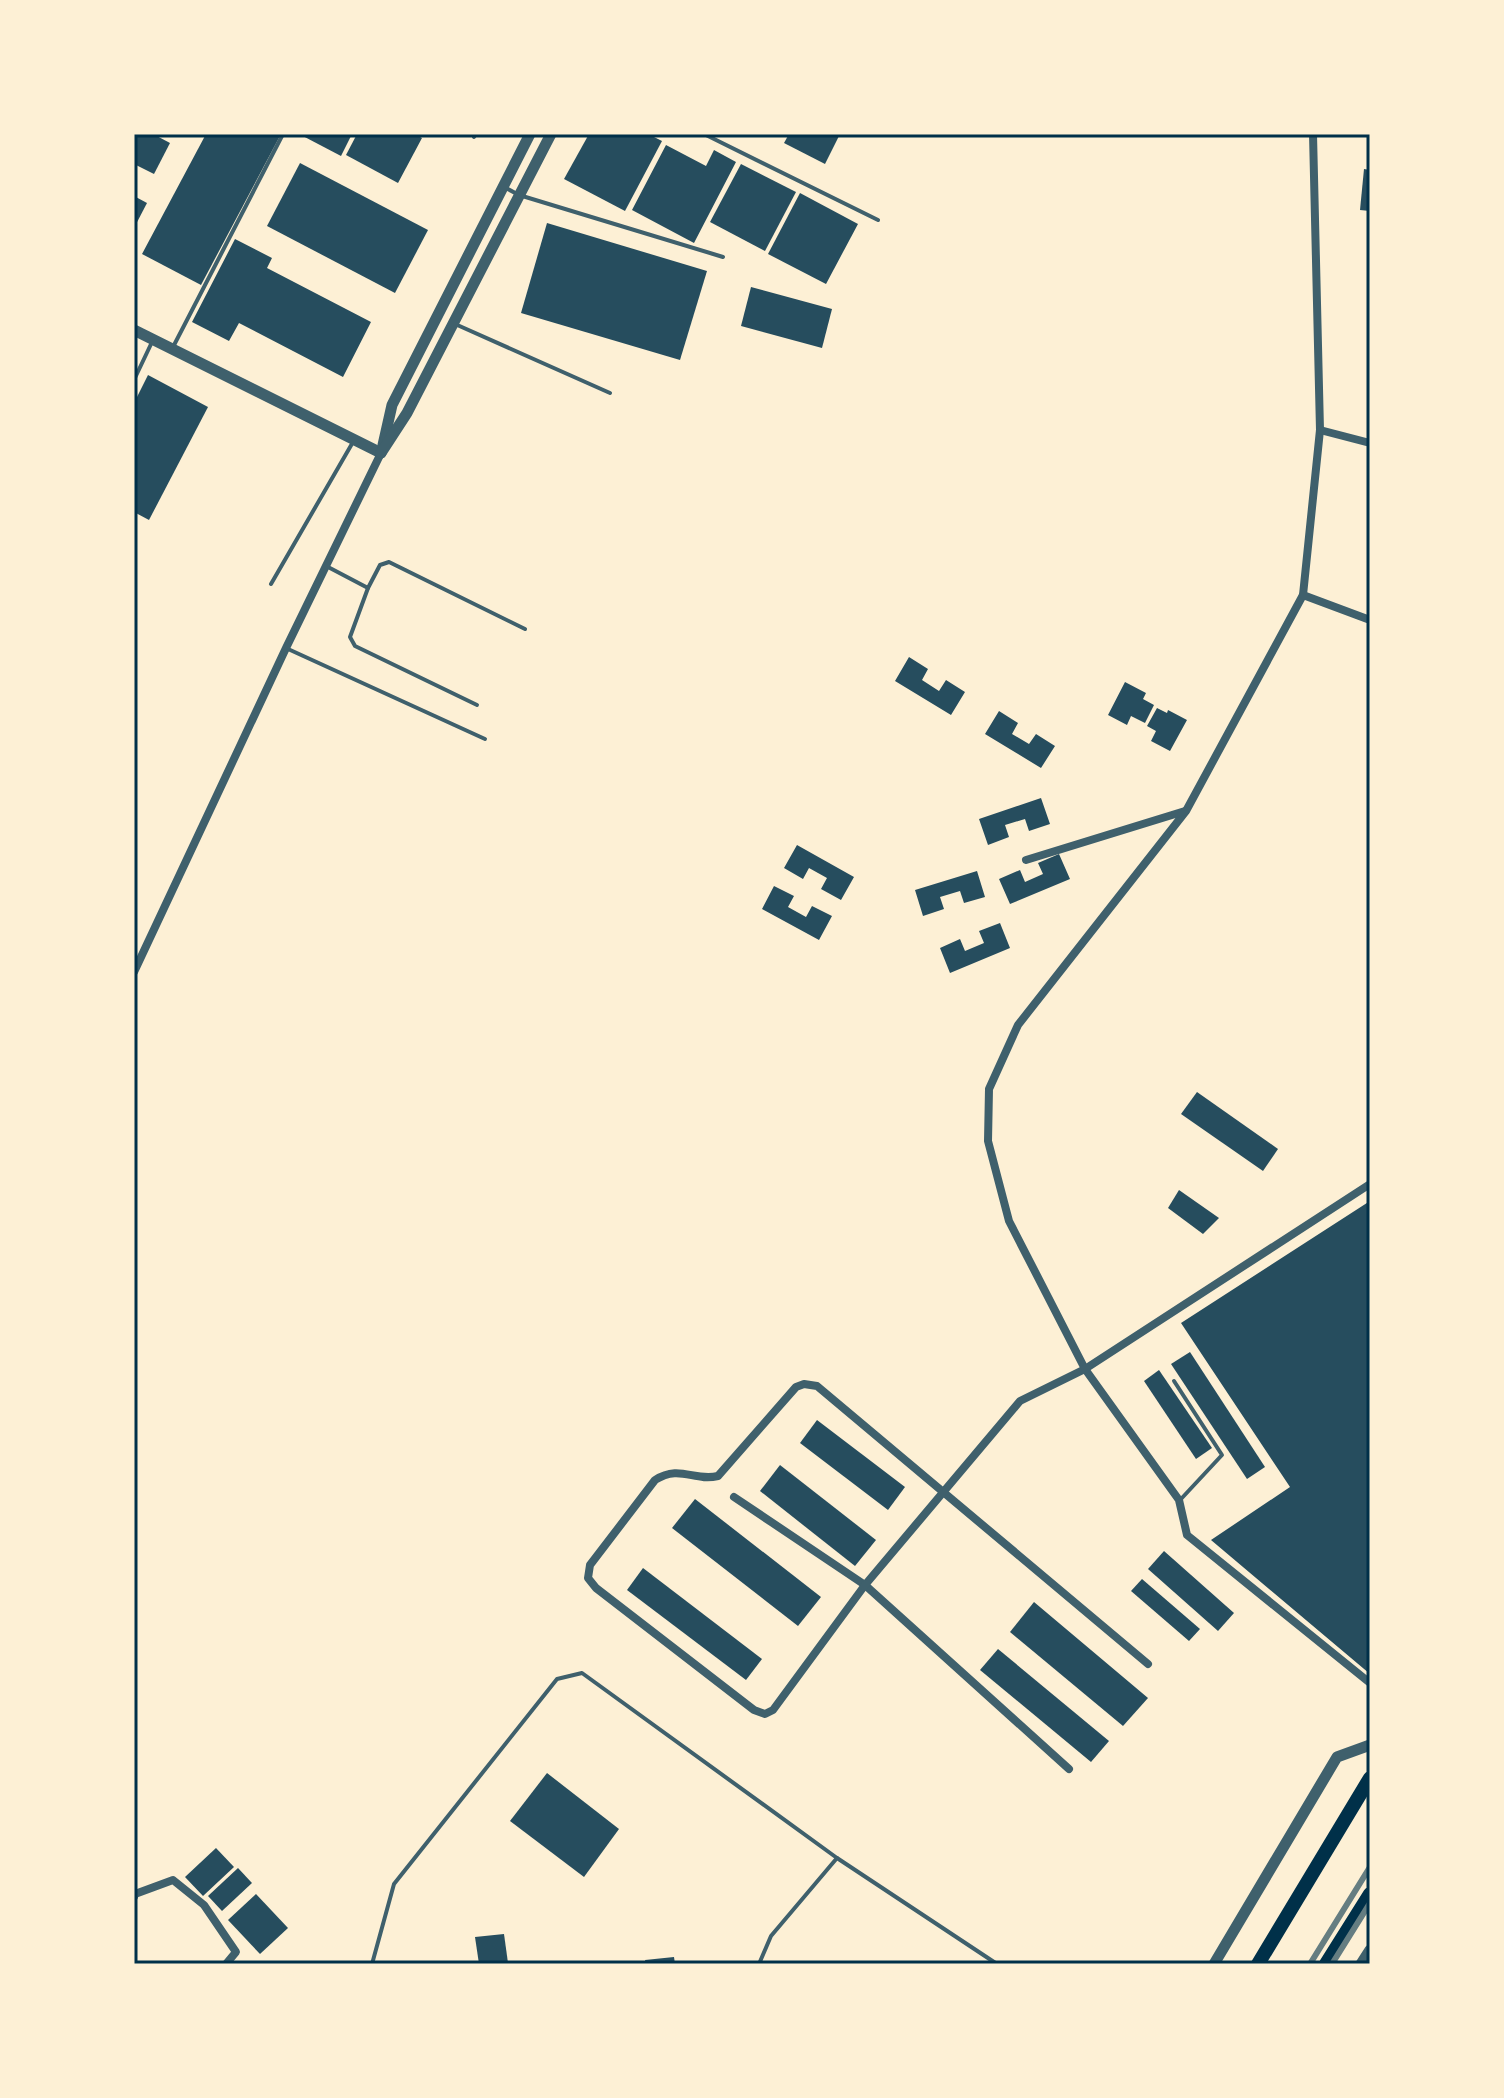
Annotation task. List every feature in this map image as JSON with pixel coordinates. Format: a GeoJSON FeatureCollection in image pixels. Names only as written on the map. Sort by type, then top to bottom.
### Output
{"type":"FeatureCollection","features":[{"type":"Feature","properties":{"kind":"highway"},"geometry":{"type":"LineString","coordinates":[[1258,1964],[1370,1778]]}},
{"type":"Feature","properties":{"kind":"highway"},"geometry":{"type":"LineString","coordinates":[[1326,1964],[1370,1894]]}},
{"type":"Feature","properties":{"kind":"street"},"geometry":{"type":"LineString","coordinates":[[381,453],[392,405],[530,134]]}},
{"type":"Feature","properties":{"kind":"street"},"geometry":{"type":"LineString","coordinates":[[134,972],[381,453],[407,413],[551,134]]}},
{"type":"Feature","properties":{"kind":"street"},"geometry":{"type":"LineString","coordinates":[[1313,134],[1320,430],[1303,595],[1186,811],[1018,1025],[989,1089],[988,1141],[1009,1221],[1085,1369],[1179,1500],[1187,1535],[1370,1683]]}},
{"type":"Feature","properties":{"kind":"street"},"geometry":{"type":"LineString","coordinates":[[134,330],[381,453]]}},
{"type":"Feature","properties":{"kind":"street"},"geometry":{"type":"LineString","coordinates":[[1320,430],[1370,443]]}},
{"type":"Feature","properties":{"kind":"street"},"geometry":{"type":"LineString","coordinates":[[1303,595],[1370,620]]}},
{"type":"Feature","properties":{"kind":"street"},"geometry":{"type":"LineString","coordinates":[[1026,860],[1186,811]]}},
{"type":"Feature","properties":{"kind":"street"},"geometry":{"type":"LineString","coordinates":[[1148,1664],[943,1490],[817,1386],[804,1384],[796,1387],[718,1476],[711,1478],[677,1472],[664,1474],[655,1480],[590,1565],[588,1578],[596,1588],[754,1710],[765,1714],[773,1710],[865,1585],[943,1490],[1020,1401],[1085,1369],[1370,1184]]}},
{"type":"Feature","properties":{"kind":"street"},"geometry":{"type":"LineString","coordinates":[[734,1497],[865,1585],[1069,1769]]}},
{"type":"Feature","properties":{"kind":"street"},"geometry":{"type":"LineString","coordinates":[[1214,1964],[1337,1757],[1370,1745]]}},
{"type":"Feature","properties":{"kind":"street"},"geometry":{"type":"LineString","coordinates":[[134,1897],[173,1880],[204,1905],[236,1952],[226,1964]]}},
{"type":"Feature","properties":{"kind":"street"},"geometry":{"type":"LineString","coordinates":[[1361,1964],[1370,1950]]}},
{"type":"Feature","properties":{"kind":"lane"},"geometry":{"type":"LineString","coordinates":[[172,350],[283,134]]}},
{"type":"Feature","properties":{"kind":"lane"},"geometry":{"type":"LineString","coordinates":[[704,134],[878,220]]}},
{"type":"Feature","properties":{"kind":"lane"},"geometry":{"type":"LineString","coordinates":[[503,187],[519,195],[723,257]]}},
{"type":"Feature","properties":{"kind":"lane"},"geometry":{"type":"LineString","coordinates":[[453,323],[610,393]]}},
{"type":"Feature","properties":{"kind":"lane"},"geometry":{"type":"LineString","coordinates":[[134,380],[153,340]]}},
{"type":"Feature","properties":{"kind":"lane"},"geometry":{"type":"LineString","coordinates":[[271,584],[355,440]]}},
{"type":"Feature","properties":{"kind":"lane"},"geometry":{"type":"LineString","coordinates":[[477,705],[355,646],[350,637],[380,565],[389,562],[525,629]]}},
{"type":"Feature","properties":{"kind":"lane"},"geometry":{"type":"LineString","coordinates":[[326,566],[368,588]]}},
{"type":"Feature","properties":{"kind":"lane"},"geometry":{"type":"LineString","coordinates":[[286,648],[485,739]]}},
{"type":"Feature","properties":{"kind":"lane"},"geometry":{"type":"LineString","coordinates":[[1174,1381],[1222,1455],[1179,1500]]}},
{"type":"Feature","properties":{"kind":"lane"},"geometry":{"type":"LineString","coordinates":[[372,1964],[394,1884],[400,1875],[557,1679],[582,1673],[837,1858],[997,1964]]}},
{"type":"Feature","properties":{"kind":"lane"},"geometry":{"type":"LineString","coordinates":[[759,1964],[771,1936],[837,1858]]}},
{"type":"Feature","properties":{"kind":"building"},"geometry":{"type":"Polygon","coordinates":[[[134,134],[153,134],[170,143],[154,174],[134,164],[134,134]]]}},
{"type":"Feature","properties":{"kind":"building"},"geometry":{"type":"Polygon","coordinates":[[[206,134],[281,134],[201,285],[142,254],[206,134]]]}},
{"type":"Feature","properties":{"kind":"building"},"geometry":{"type":"Polygon","coordinates":[[[299,134],[352,134],[341,156],[299,134]]]}},
{"type":"Feature","properties":{"kind":"building"},"geometry":{"type":"Polygon","coordinates":[[[357,134],[415,134],[422,138],[398,183],[346,155],[357,134]]]}},
{"type":"Feature","properties":{"kind":"building"},"geometry":{"type":"Polygon","coordinates":[[[589,134],[648,134],[662,141],[625,211],[564,179],[589,134]]]}},
{"type":"Feature","properties":{"kind":"building"},"geometry":{"type":"Polygon","coordinates":[[[789,134],[840,134],[825,164],[784,143],[789,134]]]}},
{"type":"Feature","properties":{"kind":"building"},"geometry":{"type":"Polygon","coordinates":[[[666,145],[706,166],[714,150],[736,162],[694,243],[632,210],[666,145]]]}},
{"type":"Feature","properties":{"kind":"building"},"geometry":{"type":"Polygon","coordinates":[[[300,163],[428,230],[395,293],[267,226],[300,163]]]}},
{"type":"Feature","properties":{"kind":"building"},"geometry":{"type":"Polygon","coordinates":[[[741,164],[796,192],[765,251],[710,222],[741,164]]]}},
{"type":"Feature","properties":{"kind":"building"},"geometry":{"type":"Polygon","coordinates":[[[1364,169],[1370,170],[1370,211],[1360,210],[1364,169]]]}},
{"type":"Feature","properties":{"kind":"building"},"geometry":{"type":"Polygon","coordinates":[[[800,193],[858,224],[826,284],[768,254],[800,193]]]}},
{"type":"Feature","properties":{"kind":"building"},"geometry":{"type":"Polygon","coordinates":[[[134,196],[147,203],[134,228],[134,196]]]}},
{"type":"Feature","properties":{"kind":"building"},"geometry":{"type":"Polygon","coordinates":[[[547,223],[707,271],[680,360],[521,313],[547,223]]]}},
{"type":"Feature","properties":{"kind":"building"},"geometry":{"type":"Polygon","coordinates":[[[235,239],[272,258],[267,268],[371,322],[343,377],[239,323],[229,341],[192,322],[235,239]]]}},
{"type":"Feature","properties":{"kind":"building"},"geometry":{"type":"Polygon","coordinates":[[[751,287],[832,309],[822,348],[741,326],[751,287]]]}},
{"type":"Feature","properties":{"kind":"building"},"geometry":{"type":"Polygon","coordinates":[[[148,375],[208,407],[149,520],[134,512],[134,403],[148,375]]]}},
{"type":"Feature","properties":{"kind":"building"},"geometry":{"type":"Polygon","coordinates":[[[909,657],[928,669],[922,680],[939,691],[946,680],[965,692],[951,715],[895,681],[909,657]]]}},
{"type":"Feature","properties":{"kind":"building"},"geometry":{"type":"Polygon","coordinates":[[[1125,682],[1146,693],[1143,699],[1154,705],[1145,723],[1131,716],[1127,725],[1108,715],[1125,682]]]}},
{"type":"Feature","properties":{"kind":"building"},"geometry":{"type":"Polygon","coordinates":[[[1157,708],[1187,720],[1170,751],[1151,741],[1156,731],[1147,726],[1157,708]]]}},
{"type":"Feature","properties":{"kind":"building"},"geometry":{"type":"Polygon","coordinates":[[[999,711],[1018,723],[1012,734],[1029,744],[1036,734],[1055,746],[1041,768],[985,734],[999,711]]]}},
{"type":"Feature","properties":{"kind":"building"},"geometry":{"type":"Polygon","coordinates":[[[1041,798],[1050,824],[1029,831],[1025,819],[1005,825],[1009,837],[988,845],[979,819],[1041,798]]]}},
{"type":"Feature","properties":{"kind":"building"},"geometry":{"type":"Polygon","coordinates":[[[797,845],[854,877],[841,900],[821,889],[827,878],[809,868],[803,879],[784,868],[797,845]]]}},
{"type":"Feature","properties":{"kind":"building"},"geometry":{"type":"Polygon","coordinates":[[[1059,854],[1070,879],[1010,904],[999,879],[1020,870],[1025,882],[1043,874],[1038,863],[1059,854]]]}},
{"type":"Feature","properties":{"kind":"building"},"geometry":{"type":"Polygon","coordinates":[[[977,871],[985,897],[964,903],[960,891],[940,897],[944,909],[923,916],[915,890],[977,871]]]}},
{"type":"Feature","properties":{"kind":"building"},"geometry":{"type":"Polygon","coordinates":[[[774,886],[794,896],[788,907],[806,917],[812,906],[832,916],[819,940],[762,909],[774,886]]]}},
{"type":"Feature","properties":{"kind":"building"},"geometry":{"type":"Polygon","coordinates":[[[1000,923],[1010,948],[950,973],[940,948],[960,939],[965,951],[984,943],[979,931],[1000,923]]]}},
{"type":"Feature","properties":{"kind":"building"},"geometry":{"type":"Polygon","coordinates":[[[1197,1092],[1278,1149],[1263,1171],[1181,1114],[1197,1092]]]}},
{"type":"Feature","properties":{"kind":"building"},"geometry":{"type":"Polygon","coordinates":[[[1179,1190],[1219,1218],[1203,1234],[1168,1208],[1179,1190]]]}},
{"type":"Feature","properties":{"kind":"building"},"geometry":{"type":"Polygon","coordinates":[[[1370,1201],[1370,1674],[1211,1540],[1290,1487],[1181,1323],[1370,1201]]]}},
{"type":"Feature","properties":{"kind":"building"},"geometry":{"type":"Polygon","coordinates":[[[1190,1352],[1265,1467],[1247,1479],[1171,1364],[1190,1352]]]}},
{"type":"Feature","properties":{"kind":"building"},"geometry":{"type":"Polygon","coordinates":[[[1159,1370],[1212,1448],[1196,1459],[1144,1381],[1159,1370]]]}},
{"type":"Feature","properties":{"kind":"building"},"geometry":{"type":"Polygon","coordinates":[[[817,1420],[905,1487],[888,1510],[800,1443],[817,1420]]]}},
{"type":"Feature","properties":{"kind":"building"},"geometry":{"type":"Polygon","coordinates":[[[780,1465],[876,1540],[855,1566],[760,1491],[780,1465]]]}},
{"type":"Feature","properties":{"kind":"building"},"geometry":{"type":"Polygon","coordinates":[[[695,1499],[821,1597],[798,1626],[672,1528],[695,1499]]]}},
{"type":"Feature","properties":{"kind":"building"},"geometry":{"type":"Polygon","coordinates":[[[1164,1551],[1234,1613],[1218,1631],[1148,1569],[1164,1551]]]}},
{"type":"Feature","properties":{"kind":"building"},"geometry":{"type":"Polygon","coordinates":[[[643,1568],[762,1659],[746,1680],[627,1590],[643,1568]]]}},
{"type":"Feature","properties":{"kind":"building"},"geometry":{"type":"Polygon","coordinates":[[[1142,1579],[1200,1629],[1189,1641],[1131,1591],[1142,1579]]]}},
{"type":"Feature","properties":{"kind":"building"},"geometry":{"type":"Polygon","coordinates":[[[1034,1602],[1148,1698],[1123,1726],[1010,1632],[1034,1602]]]}},
{"type":"Feature","properties":{"kind":"building"},"geometry":{"type":"Polygon","coordinates":[[[998,1649],[1109,1741],[1091,1762],[980,1670],[998,1649]]]}},
{"type":"Feature","properties":{"kind":"building"},"geometry":{"type":"Polygon","coordinates":[[[547,1773],[619,1829],[584,1877],[510,1821],[547,1773]]]}},
{"type":"Feature","properties":{"kind":"building"},"geometry":{"type":"Polygon","coordinates":[[[216,1848],[234,1867],[203,1896],[185,1877],[216,1848]]]}},
{"type":"Feature","properties":{"kind":"building"},"geometry":{"type":"Polygon","coordinates":[[[238,1868],[252,1883],[222,1911],[208,1896],[238,1868]]]}},
{"type":"Feature","properties":{"kind":"building"},"geometry":{"type":"Polygon","coordinates":[[[256,1894],[288,1928],[260,1954],[228,1920],[256,1894]]]}},
{"type":"Feature","properties":{"kind":"building"},"geometry":{"type":"Polygon","coordinates":[[[504,1934],[508,1963],[479,1964],[475,1937],[504,1934]]]}},
{"type":"Feature","properties":{"kind":"building"},"geometry":{"type":"Polygon","coordinates":[[[674,1957],[675,1964],[646,1964],[645,1960],[674,1957]]]}},
{"type":"Feature","properties":{"kind":"railway"},"geometry":{"type":"LineString","coordinates":[[1310,1964],[1370,1867]]}},
{"type":"Feature","properties":{"kind":"railway"},"geometry":{"type":"LineString","coordinates":[[1332,1964],[1370,1903]]}}]}
